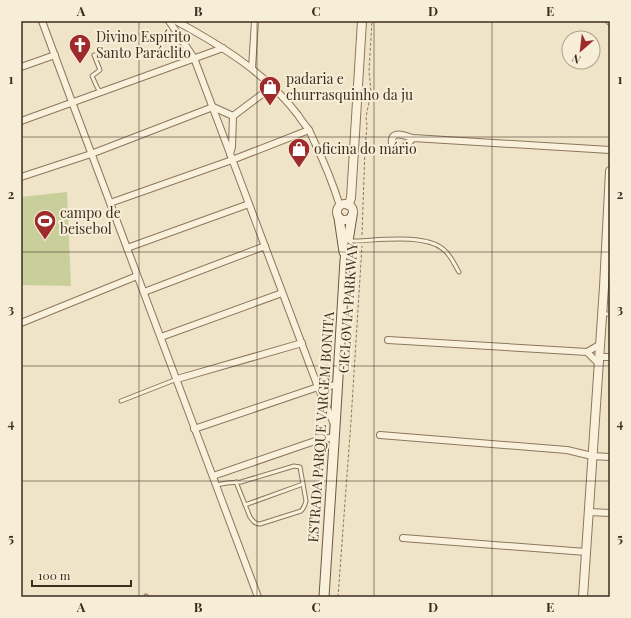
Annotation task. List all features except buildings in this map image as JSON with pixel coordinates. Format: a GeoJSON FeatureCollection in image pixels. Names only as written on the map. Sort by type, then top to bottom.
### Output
{"type":"FeatureCollection","features":[{"type":"Feature","properties":{"kind":"main road","name":"ESTRADA PARQUE VARGEM BONITA"},"geometry":{"type":"LineString","coordinates":[[324,597],[345,260],[352,216]]}},
{"type":"Feature","properties":{"kind":"main road","name":"ESTRADA PARQUE VARGEM BONITA"},"geometry":{"type":"LineString","coordinates":[[339,218],[345,260]]}},
{"type":"Feature","properties":{"kind":"street"},"geometry":{"type":"LineString","coordinates":[[42,21],[258,597]]}},
{"type":"Feature","properties":{"kind":"street"},"geometry":{"type":"LineString","coordinates":[[169,21],[194,58],[282,293],[335,427]]}},
{"type":"Feature","properties":{"kind":"street"},"geometry":{"type":"LineString","coordinates":[[252,68],[255,21]]}},
{"type":"Feature","properties":{"kind":"street"},"geometry":{"type":"LineString","coordinates":[[348,205],[351,198],[362,21]]}},
{"type":"Feature","properties":{"kind":"street"},"geometry":{"type":"LineString","coordinates":[[180,22],[223,48],[252,68],[273,86],[294,110],[309,130],[321,155],[340,206]]}},
{"type":"Feature","properties":{"kind":"street"},"geometry":{"type":"LineString","coordinates":[[21,121],[223,48]]}},
{"type":"Feature","properties":{"kind":"street"},"geometry":{"type":"LineString","coordinates":[[21,67],[55,55]]}},
{"type":"Feature","properties":{"kind":"street"},"geometry":{"type":"LineString","coordinates":[[233,116],[273,86]]}},
{"type":"Feature","properties":{"kind":"street"},"geometry":{"type":"LineString","coordinates":[[21,177],[91,154],[213,107],[233,116]]}},
{"type":"Feature","properties":{"kind":"street"},"geometry":{"type":"LineString","coordinates":[[231,157],[233,116]]}},
{"type":"Feature","properties":{"kind":"street"},"geometry":{"type":"LineString","coordinates":[[110,202],[309,130]]}},
{"type":"Feature","properties":{"kind":"street"},"geometry":{"type":"LineString","coordinates":[[413,138],[610,150]]}},
{"type":"Feature","properties":{"kind":"street"},"geometry":{"type":"LineString","coordinates":[[582,597],[589,512],[599,345],[606,314],[610,171]]}},
{"type":"Feature","properties":{"kind":"street"},"geometry":{"type":"LineString","coordinates":[[127,248],[249,204]]}},
{"type":"Feature","properties":{"kind":"street"},"geometry":{"type":"LineString","coordinates":[[344,204],[348,205],[352,208],[353,214],[350,219],[345,221],[339,218],[336,212],[340,206],[344,204]]}},
{"type":"Feature","properties":{"kind":"street"},"geometry":{"type":"LineString","coordinates":[[144,292],[265,246]]}},
{"type":"Feature","properties":{"kind":"street"},"geometry":{"type":"LineString","coordinates":[[21,323],[137,276]]}},
{"type":"Feature","properties":{"kind":"street"},"geometry":{"type":"LineString","coordinates":[[161,337],[282,293]]}},
{"type":"Feature","properties":{"kind":"street"},"geometry":{"type":"LineString","coordinates":[[388,340],[587,352],[598,360]]}},
{"type":"Feature","properties":{"kind":"street"},"geometry":{"type":"LineString","coordinates":[[176,379],[302,343]]}},
{"type":"Feature","properties":{"kind":"street"},"geometry":{"type":"LineString","coordinates":[[587,352],[599,345]]}},
{"type":"Feature","properties":{"kind":"street"},"geometry":{"type":"LineString","coordinates":[[598,360],[610,357]]}},
{"type":"Feature","properties":{"kind":"street"},"geometry":{"type":"LineString","coordinates":[[194,429],[318,387],[338,385]]}},
{"type":"Feature","properties":{"kind":"street"},"geometry":{"type":"LineString","coordinates":[[380,435],[567,450],[592,456],[610,457]]}},
{"type":"Feature","properties":{"kind":"street"},"geometry":{"type":"LineString","coordinates":[[213,476],[318,440],[334,437]]}},
{"type":"Feature","properties":{"kind":"street"},"geometry":{"type":"LineString","coordinates":[[589,512],[610,513]]}},
{"type":"Feature","properties":{"kind":"street"},"geometry":{"type":"LineString","coordinates":[[403,538],[586,552]]}},
{"type":"Feature","properties":{"kind":"lane"},"geometry":{"type":"LineString","coordinates":[[94,56],[100,70],[92,76],[100,92]]}},
{"type":"Feature","properties":{"kind":"lane"},"geometry":{"type":"LineString","coordinates":[[348,241],[395,238],[431,243],[439,246],[446,252],[459,272]]}},
{"type":"Feature","properties":{"kind":"lane"},"geometry":{"type":"LineString","coordinates":[[121,401],[176,379]]}},
{"type":"Feature","properties":{"kind":"lane"},"geometry":{"type":"LineString","coordinates":[[216,485],[227,483],[236,482],[241,482],[298,466],[300,467],[306,501],[304,508],[301,511],[256,524],[250,517],[236,482]]}},
{"type":"Feature","properties":{"kind":"lane"},"geometry":{"type":"LineString","coordinates":[[245,505],[303,484]]}},
{"type":"Feature","properties":{"kind":"path","name":"CICLOVIA PARKWAY"},"geometry":{"type":"LineString","coordinates":[[338,597],[362,241],[367,125],[366,117],[371,92],[369,72],[372,21]]}},
{"type":"Feature","properties":{"kind":"green space","name":"campo de beisebol"},"geometry":{"type":"Polygon","coordinates":[[[67,192],[71,286],[21,285],[21,197],[67,192]]]}},
{"type":"Feature","properties":{"kind":"place","name":"Divino Espírito Santo Paráclito"},"geometry":{"type":"Point","coordinates":[80,64]}},
{"type":"Feature","properties":{"kind":"place","name":"padaria e churrasquinho da ju"},"geometry":{"type":"Point","coordinates":[270,106]}},
{"type":"Feature","properties":{"kind":"place","name":"oficina do mário"},"geometry":{"type":"Point","coordinates":[299,168]}},
{"type":"Feature","properties":{"kind":"place","name":"campo de beisebol"},"geometry":{"type":"Point","coordinates":[45,240]}}]}
